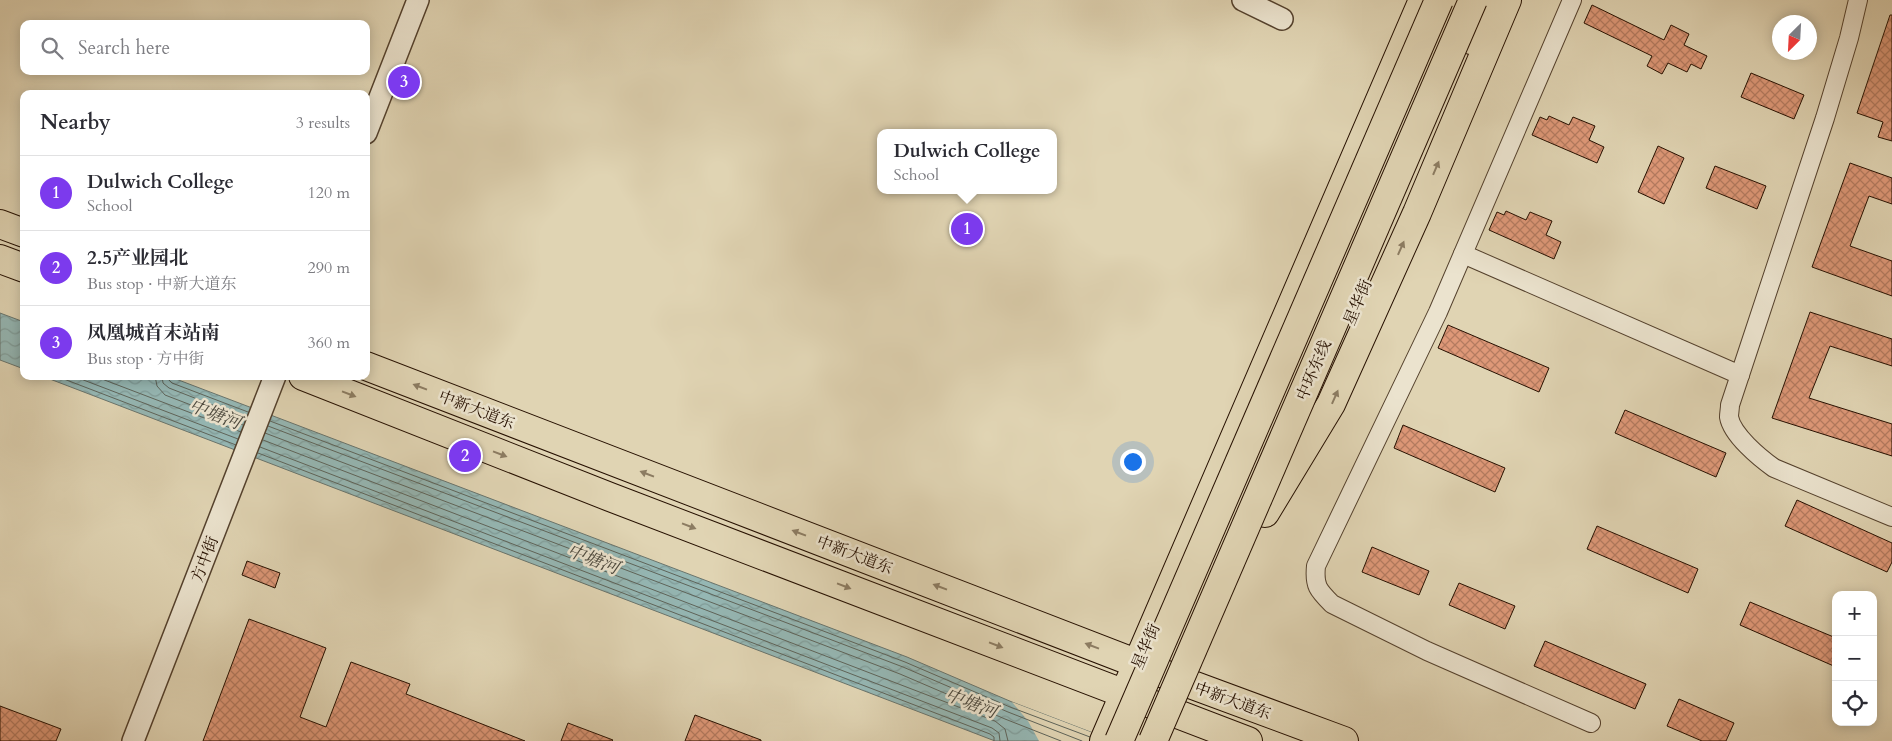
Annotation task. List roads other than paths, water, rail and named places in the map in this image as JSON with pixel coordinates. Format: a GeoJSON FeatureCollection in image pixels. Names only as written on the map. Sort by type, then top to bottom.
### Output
{"type":"FeatureCollection","features":[{"type":"Feature","properties":{"kind":"main road","name":"星华街"},"geometry":{"type":"LineString","coordinates":[[1110,740],[1124,694],[1423,0]]}},
{"type":"Feature","properties":{"kind":"main road","name":"中环东线"},"geometry":{"type":"LineString","coordinates":[[1110,740],[1439,0]]}},
{"type":"Feature","properties":{"kind":"main road","name":"中环东线"},"geometry":{"type":"LineString","coordinates":[[1152,741],[1473,0]]}},
{"type":"Feature","properties":{"kind":"main road","name":"星华街"},"geometry":{"type":"LineString","coordinates":[[1166,741],[1488,0]]}},
{"type":"Feature","properties":{"kind":"main road"},"geometry":{"type":"LineString","coordinates":[[1265,513],[1331,404],[1417,213],[1507,0]]}},
{"type":"Feature","properties":{"kind":"main road"},"geometry":{"type":"LineString","coordinates":[[0,224],[20,232]]}},
{"type":"Feature","properties":{"kind":"main road"},"geometry":{"type":"LineString","coordinates":[[0,259],[20,266]]}},
{"type":"Feature","properties":{"kind":"main road","name":"中新大道东"},"geometry":{"type":"LineString","coordinates":[[370,368],[1137,664],[1344,741]]}},
{"type":"Feature","properties":{"kind":"main road","name":"中新大道东"},"geometry":{"type":"LineString","coordinates":[[314,380],[610,497],[1248,741]]}},
{"type":"Feature","properties":{"kind":"street"},"geometry":{"type":"LineString","coordinates":[[370,123],[418,0]]}},
{"type":"Feature","properties":{"kind":"street"},"geometry":{"type":"LineString","coordinates":[[1243,0],[1282,19]]}},
{"type":"Feature","properties":{"kind":"street"},"geometry":{"type":"LineString","coordinates":[[1572,0],[1463,254],[1406,381],[1316,566],[1315,581],[1320,592],[1332,604],[1427,651],[1591,723]]}},
{"type":"Feature","properties":{"kind":"street"},"geometry":{"type":"LineString","coordinates":[[1858,0],[1849,38],[1825,118],[1730,405],[1729,416],[1732,427],[1761,458],[1774,468],[1892,517]]}},
{"type":"Feature","properties":{"kind":"street"},"geometry":{"type":"LineString","coordinates":[[1463,254],[1740,375]]}},
{"type":"Feature","properties":{"kind":"street","name":"方中街"},"geometry":{"type":"LineString","coordinates":[[133,741],[274,380]]}},
{"type":"Feature","properties":{"kind":"water"},"geometry":{"type":"Polygon","coordinates":[[[0,313],[20,320],[20,368],[0,360],[0,313]]]}},
{"type":"Feature","properties":{"kind":"water","name":"中塘河"},"geometry":{"type":"Polygon","coordinates":[[[52,380],[179,380],[907,657],[1012,702],[1114,741],[995,741],[52,380]]]}},
{"type":"Feature","properties":{"kind":"place","name":"凤凰城首末站南"},"geometry":{"type":"Point","coordinates":[404,82]}},
{"type":"Feature","properties":{"kind":"place","name":"Dulwich College"},"geometry":{"type":"Point","coordinates":[967,229]}},
{"type":"Feature","properties":{"kind":"place","name":"2.5产业园北"},"geometry":{"type":"Point","coordinates":[465,456]}}]}
